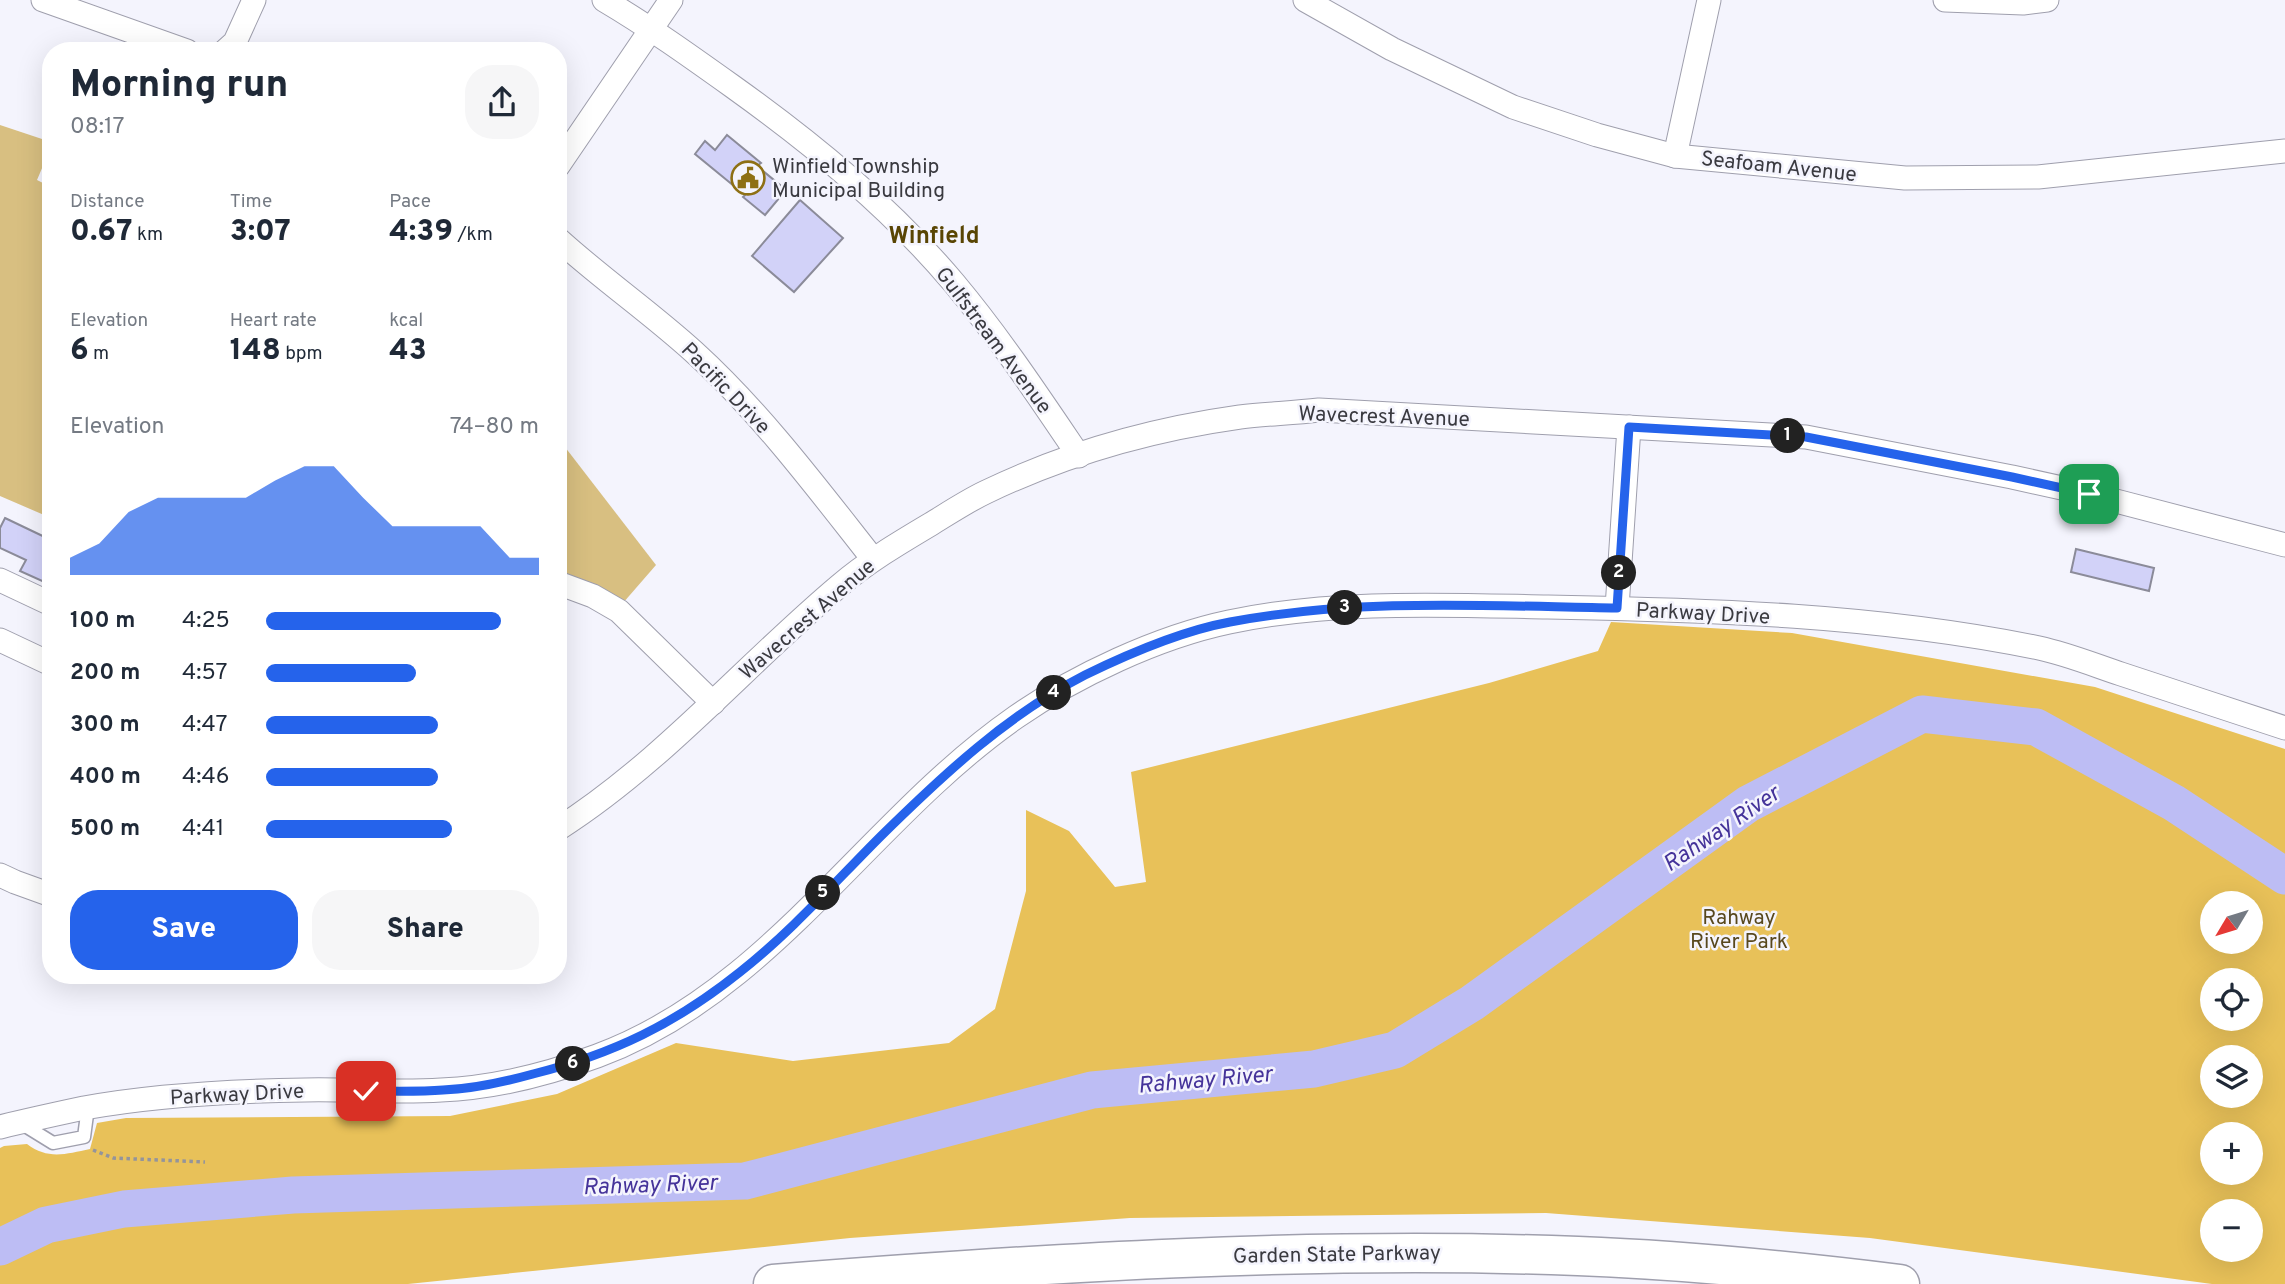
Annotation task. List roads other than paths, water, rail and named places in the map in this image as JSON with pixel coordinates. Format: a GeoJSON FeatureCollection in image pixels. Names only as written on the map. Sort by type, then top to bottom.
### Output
{"type":"FeatureCollection","features":[{"type":"Feature","properties":{"kind":"highway","name":"Garden State Parkway"},"geometry":{"type":"LineString","coordinates":[[773,1284],[1138,1259],[1430,1252],[1643,1259],[1900,1284]]}},
{"type":"Feature","properties":{"kind":"street"},"geometry":{"type":"LineString","coordinates":[[43,0],[162,42]]}},
{"type":"Feature","properties":{"kind":"street"},"geometry":{"type":"LineString","coordinates":[[235,42],[254,0]]}},
{"type":"Feature","properties":{"kind":"street","name":"Gulfstream Avenue"},"geometry":{"type":"LineString","coordinates":[[604,0],[653,29],[781,121],[838,166],[898,223],[953,282],[1004,346],[1079,456]]}},
{"type":"Feature","properties":{"kind":"street"},"geometry":{"type":"LineString","coordinates":[[567,153],[671,0]]}},
{"type":"Feature","properties":{"kind":"street","name":"Seafoam Avenue"},"geometry":{"type":"LineString","coordinates":[[1305,0],[1392,49],[1513,107],[1597,135],[1675,156],[1905,178],[2038,177],[2285,151]]}},
{"type":"Feature","properties":{"kind":"street"},"geometry":{"type":"LineString","coordinates":[[1675,156],[1709,0]]}},
{"type":"Feature","properties":{"kind":"street"},"geometry":{"type":"LineString","coordinates":[[1945,0],[2047,0]]}},
{"type":"Feature","properties":{"kind":"street","name":"Pacific Drive"},"geometry":{"type":"LineString","coordinates":[[567,246],[696,353],[798,465],[873,559]]}},
{"type":"Feature","properties":{"kind":"street","name":"Wavecrest Avenue"},"geometry":{"type":"LineString","coordinates":[[567,823],[615,789],[713,703],[838,586],[873,559],[984,492],[1034,471],[1119,443],[1240,417],[1319,410],[1806,437],[2038,482],[2285,545]]}},
{"type":"Feature","properties":{"kind":"street"},"geometry":{"type":"LineString","coordinates":[[1617,608],[1629,427]]}},
{"type":"Feature","properties":{"kind":"street"},"geometry":{"type":"LineString","coordinates":[[0,580],[42,600]]}},
{"type":"Feature","properties":{"kind":"street"},"geometry":{"type":"LineString","coordinates":[[567,586],[593,596],[619,611],[713,703]]}},
{"type":"Feature","properties":{"kind":"street","name":"Parkway Drive"},"geometry":{"type":"LineString","coordinates":[[10,1125],[88,1107],[167,1098],[305,1090],[445,1090],[504,1082],[595,1057],[649,1033],[705,998],[740,972],[774,943],[906,811],[1012,719],[1086,675],[1178,637],[1228,622],[1340,608],[1419,605],[1617,608],[1865,622],[1953,632],[2047,650],[2285,728]]}},
{"type":"Feature","properties":{"kind":"street"},"geometry":{"type":"LineString","coordinates":[[0,640],[42,660]]}},
{"type":"Feature","properties":{"kind":"street"},"geometry":{"type":"LineString","coordinates":[[0,875],[42,892]]}},
{"type":"Feature","properties":{"kind":"lane"},"geometry":{"type":"LineString","coordinates":[[10,1125],[53,1143],[84,1137],[88,1107]]}},
{"type":"Feature","properties":{"kind":"water"},"geometry":{"type":"Polygon","coordinates":[[[46,1225],[0,1259],[0,1236],[46,1225]]]}},
{"type":"Feature","properties":{"kind":"waterway","name":"Rahway River"},"geometry":{"type":"LineString","coordinates":[[0,1247],[46,1225],[124,1209],[293,1195],[745,1181],[1092,1090],[1314,1069],[1395,1050],[1472,1003],[1748,804],[1922,714],[2036,727],[2174,803],[2285,876]]}},
{"type":"Feature","properties":{"kind":"place","name":"Winfield Township Municipal Building"},"geometry":{"type":"Point","coordinates":[748,178]}},
{"type":"Feature","properties":{"kind":"district","name":"Winfield"},"geometry":{"type":"Point","coordinates":[934,235]}},
{"type":"Feature","properties":{"kind":"park label","name":"Rahway River Park"},"geometry":{"type":"Point","coordinates":[1739,929]}}]}
